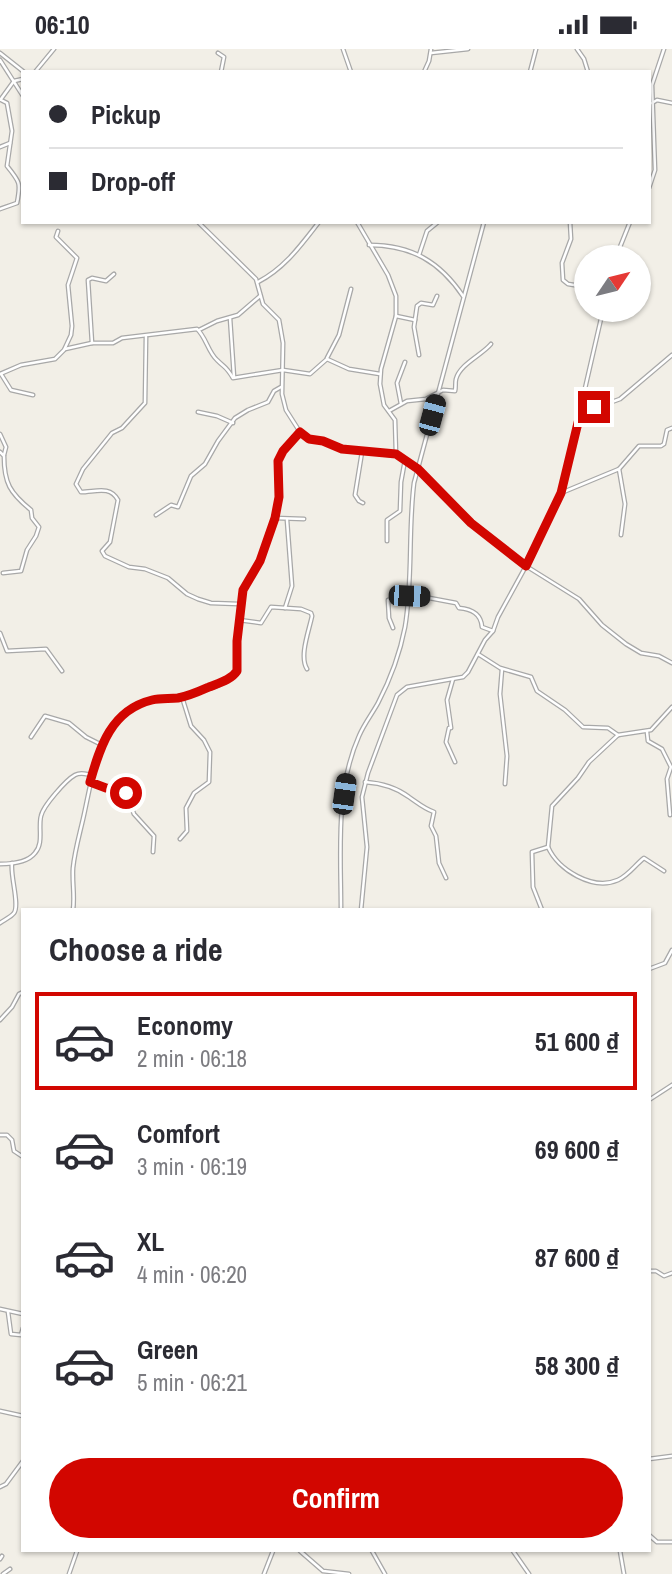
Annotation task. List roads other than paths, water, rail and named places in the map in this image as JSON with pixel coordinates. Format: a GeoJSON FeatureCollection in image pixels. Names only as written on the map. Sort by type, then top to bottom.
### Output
{"type":"FeatureCollection","features":[{"type":"Feature","properties":{"kind":"street"},"geometry":{"type":"LineString","coordinates":[[37,70],[54,49]]}},
{"type":"Feature","properties":{"kind":"street"},"geometry":{"type":"LineString","coordinates":[[342,49],[350,70]]}},
{"type":"Feature","properties":{"kind":"street"},"geometry":{"type":"LineString","coordinates":[[425,70],[431,51],[468,49]]}},
{"type":"Feature","properties":{"kind":"street"},"geometry":{"type":"LineString","coordinates":[[531,70],[536,49]]}},
{"type":"Feature","properties":{"kind":"street"},"geometry":{"type":"LineString","coordinates":[[578,49],[587,70]]}},
{"type":"Feature","properties":{"kind":"street"},"geometry":{"type":"LineString","coordinates":[[651,88],[664,49]]}},
{"type":"Feature","properties":{"kind":"street"},"geometry":{"type":"LineString","coordinates":[[0,53],[21,70]]}},
{"type":"Feature","properties":{"kind":"street"},"geometry":{"type":"LineString","coordinates":[[218,53],[224,57],[221,70]]}},
{"type":"Feature","properties":{"kind":"street"},"geometry":{"type":"LineString","coordinates":[[0,60],[21,93]]}},
{"type":"Feature","properties":{"kind":"street"},"geometry":{"type":"LineString","coordinates":[[0,209],[16,205],[20,189],[18,179],[8,166],[12,124],[7,103],[1,100],[14,81],[21,79]]}},
{"type":"Feature","properties":{"kind":"street"},"geometry":{"type":"LineString","coordinates":[[651,98],[655,170],[651,182]]}},
{"type":"Feature","properties":{"kind":"street"},"geometry":{"type":"LineString","coordinates":[[652,103],[657,100],[672,103]]}},
{"type":"Feature","properties":{"kind":"street"},"geometry":{"type":"LineString","coordinates":[[0,147],[10,142]]}},
{"type":"Feature","properties":{"kind":"street"},"geometry":{"type":"LineString","coordinates":[[200,224],[258,282],[264,306],[279,322],[283,343],[281,387],[286,410],[300,432],[309,439],[362,452],[396,454],[418,469],[462,515],[526,566],[579,599],[602,625],[638,651],[659,656],[672,663]]}},
{"type":"Feature","properties":{"kind":"street"},"geometry":{"type":"LineString","coordinates":[[258,282],[282,266],[317,224]]}},
{"type":"Feature","properties":{"kind":"street"},"geometry":{"type":"LineString","coordinates":[[357,224],[395,291],[396,316],[380,374],[382,401],[396,425],[396,454]]}},
{"type":"Feature","properties":{"kind":"street"},"geometry":{"type":"LineString","coordinates":[[419,255],[427,230],[435,224]]}},
{"type":"Feature","properties":{"kind":"street"},"geometry":{"type":"LineString","coordinates":[[341,908],[342,810],[346,777],[359,736],[380,700],[398,655],[409,596],[410,516],[418,469],[483,224]]}},
{"type":"Feature","properties":{"kind":"street"},"geometry":{"type":"LineString","coordinates":[[570,224],[571,239],[562,263],[562,278],[565,283],[574,285]]}},
{"type":"Feature","properties":{"kind":"street"},"geometry":{"type":"LineString","coordinates":[[621,245],[629,224]]}},
{"type":"Feature","properties":{"kind":"street"},"geometry":{"type":"LineString","coordinates":[[33,395],[12,390],[0,374],[21,365],[55,359],[65,349],[72,326],[68,285],[77,258],[57,237],[58,231]]}},
{"type":"Feature","properties":{"kind":"street"},"geometry":{"type":"LineString","coordinates":[[369,245],[419,255],[443,269],[463,297]]}},
{"type":"Feature","properties":{"kind":"street"},"geometry":{"type":"LineString","coordinates":[[92,343],[88,279],[106,281],[114,274]]}},
{"type":"Feature","properties":{"kind":"street"},"geometry":{"type":"LineString","coordinates":[[234,378],[283,370],[310,374],[327,359],[338,335],[351,289]]}},
{"type":"Feature","properties":{"kind":"street"},"geometry":{"type":"LineString","coordinates":[[65,349],[92,343],[113,343],[122,338],[199,330],[207,324],[243,312],[260,296]]}},
{"type":"Feature","properties":{"kind":"street"},"geometry":{"type":"LineString","coordinates":[[419,355],[415,320],[418,304],[433,305],[437,296]]}},
{"type":"Feature","properties":{"kind":"street"},"geometry":{"type":"LineString","coordinates":[[396,316],[415,320]]}},
{"type":"Feature","properties":{"kind":"street"},"geometry":{"type":"LineString","coordinates":[[230,318],[234,378]]}},
{"type":"Feature","properties":{"kind":"street"},"geometry":{"type":"LineString","coordinates":[[361,908],[367,847],[367,823],[362,803],[365,782],[399,693],[407,687],[453,680],[466,675],[485,640],[493,631],[561,493],[600,322]]}},
{"type":"Feature","properties":{"kind":"street"},"geometry":{"type":"LineString","coordinates":[[199,330],[216,360],[228,367],[234,378]]}},
{"type":"Feature","properties":{"kind":"street"},"geometry":{"type":"LineString","coordinates":[[146,337],[145,403],[122,428],[113,432],[83,469],[76,484],[80,492],[105,490],[113,493],[118,500],[110,542],[102,551],[105,556],[129,567],[145,569],[168,578],[187,594],[208,602],[241,605]]}},
{"type":"Feature","properties":{"kind":"street"},"geometry":{"type":"LineString","coordinates":[[389,411],[412,400],[425,399],[447,390],[455,391],[459,374],[466,365],[491,345]]}},
{"type":"Feature","properties":{"kind":"street"},"geometry":{"type":"LineString","coordinates":[[583,402],[598,407],[620,399],[672,355]]}},
{"type":"Feature","properties":{"kind":"street"},"geometry":{"type":"LineString","coordinates":[[327,359],[349,369],[380,374]]}},
{"type":"Feature","properties":{"kind":"street"},"geometry":{"type":"LineString","coordinates":[[401,404],[397,383],[405,362]]}},
{"type":"Feature","properties":{"kind":"street"},"geometry":{"type":"LineString","coordinates":[[156,515],[171,505],[178,507],[191,476],[205,464],[233,423],[248,410],[268,403],[274,391],[281,387]]}},
{"type":"Feature","properties":{"kind":"street"},"geometry":{"type":"LineString","coordinates":[[198,412],[233,423]]}},
{"type":"Feature","properties":{"kind":"street"},"geometry":{"type":"LineString","coordinates":[[561,493],[619,469],[639,446],[663,445],[667,430],[672,428]]}},
{"type":"Feature","properties":{"kind":"street"},"geometry":{"type":"LineString","coordinates":[[73,908],[74,858],[90,782],[102,745],[118,720],[137,705],[155,699],[182,697],[236,674],[244,587],[260,561],[275,518],[279,497],[278,461],[300,432]]}},
{"type":"Feature","properties":{"kind":"street"},"geometry":{"type":"LineString","coordinates":[[0,434],[6,447],[4,470],[9,486],[16,498],[32,510],[32,518],[39,528],[27,550],[21,571],[3,573]]}},
{"type":"Feature","properties":{"kind":"street"},"geometry":{"type":"LineString","coordinates":[[0,452],[4,455]]}},
{"type":"Feature","properties":{"kind":"street"},"geometry":{"type":"LineString","coordinates":[[362,452],[355,495],[363,503]]}},
{"type":"Feature","properties":{"kind":"street"},"geometry":{"type":"LineString","coordinates":[[387,541],[387,520],[400,511],[405,460]]}},
{"type":"Feature","properties":{"kind":"street"},"geometry":{"type":"LineString","coordinates":[[619,469],[625,504],[621,535]]}},
{"type":"Feature","properties":{"kind":"street"},"geometry":{"type":"LineString","coordinates":[[275,518],[304,519]]}},
{"type":"Feature","properties":{"kind":"street"},"geometry":{"type":"LineString","coordinates":[[285,608],[292,586],[288,520]]}},
{"type":"Feature","properties":{"kind":"street"},"geometry":{"type":"LineString","coordinates":[[393,628],[389,618],[388,600],[409,596],[456,603],[459,608],[473,611],[481,620],[482,627],[493,631]]}},
{"type":"Feature","properties":{"kind":"street"},"geometry":{"type":"LineString","coordinates":[[239,620],[261,623],[270,608],[307,610],[312,615],[307,641],[303,647],[307,669]]}},
{"type":"Feature","properties":{"kind":"street"},"geometry":{"type":"LineString","coordinates":[[0,633],[7,651],[46,649],[62,671]]}},
{"type":"Feature","properties":{"kind":"street"},"geometry":{"type":"LineString","coordinates":[[478,654],[502,669],[531,677],[539,693],[565,710],[583,727],[608,728],[618,735]]}},
{"type":"Feature","properties":{"kind":"street"},"geometry":{"type":"LineString","coordinates":[[502,669],[500,694],[507,754],[505,784]]}},
{"type":"Feature","properties":{"kind":"street"},"geometry":{"type":"LineString","coordinates":[[453,680],[447,700],[451,728],[446,742],[455,762]]}},
{"type":"Feature","properties":{"kind":"street"},"geometry":{"type":"LineString","coordinates":[[180,839],[187,831],[186,808],[194,793],[209,782],[210,758],[208,746],[191,726],[182,697]]}},
{"type":"Feature","properties":{"kind":"street"},"geometry":{"type":"LineString","coordinates":[[664,871],[644,858],[616,881],[594,883],[559,863],[548,847],[552,806],[589,762],[618,735],[653,729],[672,707]]}},
{"type":"Feature","properties":{"kind":"street"},"geometry":{"type":"LineString","coordinates":[[31,737],[45,716],[69,723],[86,737],[102,745]]}},
{"type":"Feature","properties":{"kind":"street"},"geometry":{"type":"LineString","coordinates":[[647,732],[648,741],[662,749],[671,767],[667,779],[670,815]]}},
{"type":"Feature","properties":{"kind":"street"},"geometry":{"type":"LineString","coordinates":[[0,864],[29,859],[38,851],[41,814],[57,793],[78,774],[92,775]]}},
{"type":"Feature","properties":{"kind":"street"},"geometry":{"type":"LineString","coordinates":[[90,782],[106,788],[125,790],[134,814],[155,837],[153,852]]}},
{"type":"Feature","properties":{"kind":"street"},"geometry":{"type":"LineString","coordinates":[[365,782],[386,785],[408,796],[421,808],[434,812],[431,826],[436,839],[439,863],[446,878]]}},
{"type":"Feature","properties":{"kind":"street"},"geometry":{"type":"LineString","coordinates":[[541,908],[533,887],[532,852],[548,847]]}},
{"type":"Feature","properties":{"kind":"street"},"geometry":{"type":"LineString","coordinates":[[0,923],[12,915],[16,908],[11,878],[12,863]]}},
{"type":"Feature","properties":{"kind":"street"},"geometry":{"type":"LineString","coordinates":[[651,968],[665,963],[672,950]]}},
{"type":"Feature","properties":{"kind":"street"},"geometry":{"type":"LineString","coordinates":[[0,1020],[21,992]]}},
{"type":"Feature","properties":{"kind":"street"},"geometry":{"type":"LineString","coordinates":[[651,1099],[672,1085]]}},
{"type":"Feature","properties":{"kind":"street"},"geometry":{"type":"LineString","coordinates":[[0,1135],[7,1135],[12,1140],[14,1151],[21,1156]]}},
{"type":"Feature","properties":{"kind":"street"},"geometry":{"type":"LineString","coordinates":[[651,1271],[664,1276],[672,1273]]}},
{"type":"Feature","properties":{"kind":"street"},"geometry":{"type":"LineString","coordinates":[[0,1309],[21,1314]]}},
{"type":"Feature","properties":{"kind":"street"},"geometry":{"type":"LineString","coordinates":[[8,1312],[11,1334],[20,1335],[21,1333]]}},
{"type":"Feature","properties":{"kind":"street"},"geometry":{"type":"LineString","coordinates":[[0,1411],[21,1416]]}},
{"type":"Feature","properties":{"kind":"street"},"geometry":{"type":"LineString","coordinates":[[651,1459],[672,1456]]}},
{"type":"Feature","properties":{"kind":"street"},"geometry":{"type":"LineString","coordinates":[[0,1487],[6,1484],[21,1464]]}},
{"type":"Feature","properties":{"kind":"street"},"geometry":{"type":"LineString","coordinates":[[17,1469],[21,1471]]}},
{"type":"Feature","properties":{"kind":"street"},"geometry":{"type":"LineString","coordinates":[[651,1537],[657,1542],[672,1542]]}},
{"type":"Feature","properties":{"kind":"street"},"geometry":{"type":"LineString","coordinates":[[69,1574],[77,1552]]}},
{"type":"Feature","properties":{"kind":"street"},"geometry":{"type":"LineString","coordinates":[[264,1574],[274,1552]]}},
{"type":"Feature","properties":{"kind":"street"},"geometry":{"type":"LineString","coordinates":[[301,1552],[323,1571],[349,1574]]}},
{"type":"Feature","properties":{"kind":"street"},"geometry":{"type":"LineString","coordinates":[[373,1552],[384,1574]]}},
{"type":"Feature","properties":{"kind":"street"},"geometry":{"type":"LineString","coordinates":[[514,1552],[529,1574]]}},
{"type":"Feature","properties":{"kind":"street"},"geometry":{"type":"LineString","coordinates":[[620,1552],[624,1574]]}},
{"type":"Feature","properties":{"kind":"street"},"geometry":{"type":"LineString","coordinates":[[3,1574],[10,1569]]}}]}
